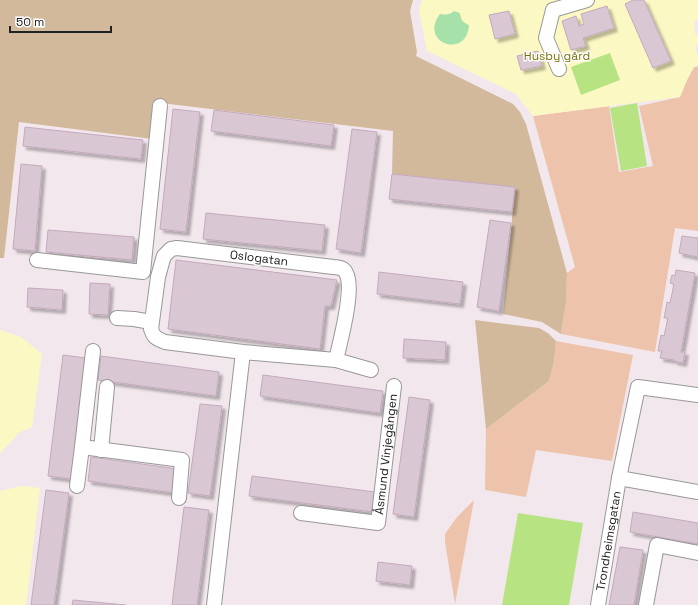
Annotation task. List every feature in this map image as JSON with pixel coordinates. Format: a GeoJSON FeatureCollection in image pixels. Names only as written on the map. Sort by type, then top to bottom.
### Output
{"type":"FeatureCollection","features":[{"type":"Feature","properties":{"kind":"street"},"geometry":{"type":"LineString","coordinates":[[559,69],[546,38],[553,10],[578,1]]}},
{"type":"Feature","properties":{"kind":"street"},"geometry":{"type":"LineString","coordinates":[[37,260],[143,272],[160,106]]}},
{"type":"Feature","properties":{"kind":"street","name":"Oslogatan"},"geometry":{"type":"LineString","coordinates":[[177,248],[339,268],[345,271],[349,284],[347,307],[336,360],[243,352],[165,342],[156,339],[150,328],[158,277],[164,256],[171,249],[177,248]]}},
{"type":"Feature","properties":{"kind":"street"},"geometry":{"type":"LineString","coordinates":[[117,318],[151,322]]}},
{"type":"Feature","properties":{"kind":"street"},"geometry":{"type":"LineString","coordinates":[[77,486],[93,351]]}},
{"type":"Feature","properties":{"kind":"street"},"geometry":{"type":"LineString","coordinates":[[214,605],[243,352]]}},
{"type":"Feature","properties":{"kind":"street"},"geometry":{"type":"LineString","coordinates":[[336,360],[371,370]]}},
{"type":"Feature","properties":{"kind":"street","name":"Åsmund Vinjegången"},"geometry":{"type":"LineString","coordinates":[[301,513],[378,522],[394,386]]}},
{"type":"Feature","properties":{"kind":"street","name":"Trondheimsgatan"},"geometry":{"type":"LineString","coordinates":[[598,605],[619,478],[638,387],[698,395]]}},
{"type":"Feature","properties":{"kind":"street"},"geometry":{"type":"LineString","coordinates":[[101,450],[108,388]]}},
{"type":"Feature","properties":{"kind":"street"},"geometry":{"type":"LineString","coordinates":[[82,447],[182,460],[179,498]]}},
{"type":"Feature","properties":{"kind":"street","name":"Trondheimsgatan"},"geometry":{"type":"LineString","coordinates":[[619,478],[698,492]]}},
{"type":"Feature","properties":{"kind":"street"},"geometry":{"type":"LineString","coordinates":[[649,605],[646,605],[657,545],[698,553]]}},
{"type":"Feature","properties":{"kind":"shaded area"},"geometry":{"type":"Polygon","coordinates":[[[0,0],[413,0],[410,11],[417,52],[416,56],[513,104],[520,112],[526,124],[567,273],[566,302],[561,334],[542,322],[503,314],[515,187],[392,174],[393,131],[161,103],[152,139],[19,122],[4,258],[0,258],[0,0]]]}},
{"type":"Feature","properties":{"kind":"shaded area"},"geometry":{"type":"Polygon","coordinates":[[[454,11],[460,13],[462,20],[469,25],[466,36],[461,42],[453,45],[446,44],[439,39],[435,33],[435,24],[440,14],[444,15],[454,11]]]}},
{"type":"Feature","properties":{"kind":"shaded area"},"geometry":{"type":"Polygon","coordinates":[[[610,53],[620,80],[581,95],[571,67],[610,53]]]}},
{"type":"Feature","properties":{"kind":"shaded area"},"geometry":{"type":"Polygon","coordinates":[[[698,66],[698,231],[675,228],[655,352],[561,334],[566,302],[567,273],[575,267],[533,116],[609,106],[619,172],[653,166],[639,106],[680,97],[694,67],[698,66]]]}},
{"type":"Feature","properties":{"kind":"shaded area"},"geometry":{"type":"Polygon","coordinates":[[[637,103],[647,166],[621,171],[610,108],[637,103]]]}},
{"type":"Feature","properties":{"kind":"shaded area"},"geometry":{"type":"Polygon","coordinates":[[[475,320],[539,328],[548,333],[556,341],[554,362],[549,381],[486,429],[475,320]]]}},
{"type":"Feature","properties":{"kind":"shaded area"},"geometry":{"type":"Polygon","coordinates":[[[556,341],[633,355],[612,461],[536,450],[526,497],[485,490],[486,429],[549,381],[554,362],[556,341]]]}},
{"type":"Feature","properties":{"kind":"shaded area"},"geometry":{"type":"Polygon","coordinates":[[[474,500],[455,604],[445,534],[457,517],[474,500]]]}},
{"type":"Feature","properties":{"kind":"shaded area"},"geometry":{"type":"Polygon","coordinates":[[[518,513],[583,523],[569,605],[502,605],[518,513]]]}},
{"type":"Feature","properties":{"kind":"green space","name":"Husby gård"},"geometry":{"type":"Polygon","coordinates":[[[422,0],[698,0],[698,19],[694,22],[695,34],[698,35],[698,45],[695,46],[698,56],[698,66],[694,67],[680,97],[533,116],[516,94],[427,51],[419,10],[422,0]]]}},
{"type":"Feature","properties":{"kind":"green space"},"geometry":{"type":"Polygon","coordinates":[[[0,330],[21,337],[42,354],[32,427],[20,432],[0,453],[0,330]]]}},
{"type":"Feature","properties":{"kind":"green space"},"geometry":{"type":"Polygon","coordinates":[[[21,486],[40,488],[26,605],[0,605],[0,491],[21,486]]]}},
{"type":"Feature","properties":{"kind":"building"},"geometry":{"type":"Polygon","coordinates":[[[633,0],[644,0],[671,61],[653,68],[625,4],[633,0]]]}},
{"type":"Feature","properties":{"kind":"building","name":"Husby gård"},"geometry":{"type":"Polygon","coordinates":[[[607,6],[614,28],[583,38],[586,46],[571,50],[562,21],[576,16],[579,26],[584,24],[581,14],[607,6]]]}},
{"type":"Feature","properties":{"kind":"building"},"geometry":{"type":"Polygon","coordinates":[[[509,11],[515,34],[495,39],[489,15],[509,11]]]}},
{"type":"Feature","properties":{"kind":"building"},"geometry":{"type":"Polygon","coordinates":[[[538,51],[542,66],[521,70],[517,56],[538,51]]]}},
{"type":"Feature","properties":{"kind":"building"},"geometry":{"type":"Polygon","coordinates":[[[173,109],[200,112],[186,232],[160,229],[173,109]]]}},
{"type":"Feature","properties":{"kind":"building"},"geometry":{"type":"Polygon","coordinates":[[[214,110],[334,125],[331,146],[211,131],[214,110]]]}},
{"type":"Feature","properties":{"kind":"building"},"geometry":{"type":"Polygon","coordinates":[[[25,127],[143,140],[141,159],[23,146],[25,127]]]}},
{"type":"Feature","properties":{"kind":"building"},"geometry":{"type":"Polygon","coordinates":[[[352,129],[377,132],[361,253],[336,249],[352,129]]]}},
{"type":"Feature","properties":{"kind":"building"},"geometry":{"type":"Polygon","coordinates":[[[21,164],[42,166],[35,251],[13,249],[21,164]]]}},
{"type":"Feature","properties":{"kind":"building"},"geometry":{"type":"Polygon","coordinates":[[[392,174],[515,187],[512,212],[389,199],[392,174]]]}},
{"type":"Feature","properties":{"kind":"building"},"geometry":{"type":"Polygon","coordinates":[[[206,213],[325,225],[322,251],[203,239],[206,213]]]}},
{"type":"Feature","properties":{"kind":"building"},"geometry":{"type":"Polygon","coordinates":[[[490,220],[511,223],[499,311],[477,307],[490,220]]]}},
{"type":"Feature","properties":{"kind":"building"},"geometry":{"type":"Polygon","coordinates":[[[48,230],[134,237],[132,260],[46,252],[48,230]]]}},
{"type":"Feature","properties":{"kind":"building"},"geometry":{"type":"Polygon","coordinates":[[[682,236],[698,238],[698,257],[679,253],[682,236]]]}},
{"type":"Feature","properties":{"kind":"building"},"geometry":{"type":"Polygon","coordinates":[[[176,260],[337,280],[331,306],[325,306],[320,349],[168,329],[176,260]]]}},
{"type":"Feature","properties":{"kind":"building"},"geometry":{"type":"Polygon","coordinates":[[[676,270],[695,273],[681,352],[685,352],[683,363],[660,358],[662,351],[658,351],[661,335],[664,336],[668,318],[664,318],[667,302],[670,303],[674,284],[670,283],[672,275],[675,276],[676,270]]]}},
{"type":"Feature","properties":{"kind":"building"},"geometry":{"type":"Polygon","coordinates":[[[379,272],[463,282],[460,304],[377,294],[379,272]]]}},
{"type":"Feature","properties":{"kind":"building"},"geometry":{"type":"Polygon","coordinates":[[[90,283],[110,284],[108,315],[89,314],[90,283]]]}},
{"type":"Feature","properties":{"kind":"building"},"geometry":{"type":"Polygon","coordinates":[[[28,288],[63,290],[62,310],[27,307],[28,288]]]}},
{"type":"Feature","properties":{"kind":"building"},"geometry":{"type":"Polygon","coordinates":[[[404,339],[446,342],[445,360],[403,358],[404,339]]]}},
{"type":"Feature","properties":{"kind":"building"},"geometry":{"type":"Polygon","coordinates":[[[63,355],[86,358],[71,479],[48,476],[63,355]]]}},
{"type":"Feature","properties":{"kind":"building"},"geometry":{"type":"Polygon","coordinates":[[[101,356],[219,372],[216,396],[98,380],[101,356]]]}},
{"type":"Feature","properties":{"kind":"building"},"geometry":{"type":"Polygon","coordinates":[[[263,375],[383,391],[380,413],[260,396],[263,375]]]}},
{"type":"Feature","properties":{"kind":"building"},"geometry":{"type":"Polygon","coordinates":[[[409,397],[430,400],[414,517],[393,514],[409,397]]]}},
{"type":"Feature","properties":{"kind":"building"},"geometry":{"type":"Polygon","coordinates":[[[200,404],[222,406],[210,496],[188,493],[200,404]]]}},
{"type":"Feature","properties":{"kind":"building"},"geometry":{"type":"Polygon","coordinates":[[[91,457],[178,469],[175,493],[88,481],[91,457]]]}},
{"type":"Feature","properties":{"kind":"building"},"geometry":{"type":"Polygon","coordinates":[[[252,476],[375,492],[373,512],[249,496],[252,476]]]}},
{"type":"Feature","properties":{"kind":"building"},"geometry":{"type":"Polygon","coordinates":[[[46,490],[69,493],[54,605],[31,605],[46,490]]]}},
{"type":"Feature","properties":{"kind":"building"},"geometry":{"type":"Polygon","coordinates":[[[184,507],[209,510],[197,605],[172,605],[184,507]]]}},
{"type":"Feature","properties":{"kind":"building"},"geometry":{"type":"Polygon","coordinates":[[[633,512],[698,523],[698,544],[630,532],[633,512]]]}},
{"type":"Feature","properties":{"kind":"building"},"geometry":{"type":"Polygon","coordinates":[[[620,547],[643,550],[634,605],[609,605],[620,547]]]}},
{"type":"Feature","properties":{"kind":"building"},"geometry":{"type":"Polygon","coordinates":[[[378,562],[412,566],[410,585],[376,581],[378,562]]]}},
{"type":"Feature","properties":{"kind":"building"},"geometry":{"type":"Polygon","coordinates":[[[73,600],[126,605],[72,605],[73,600]]]}}]}
